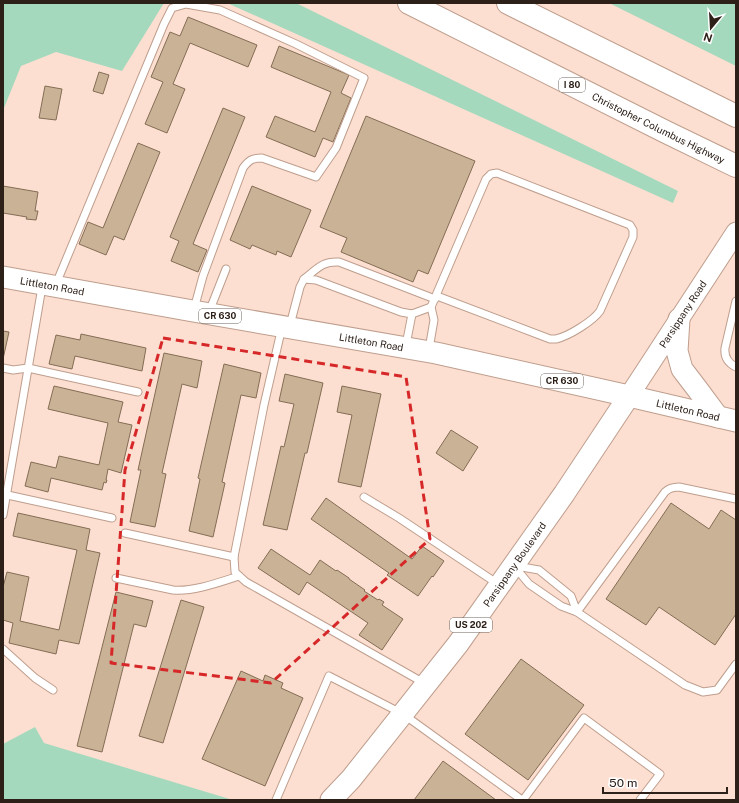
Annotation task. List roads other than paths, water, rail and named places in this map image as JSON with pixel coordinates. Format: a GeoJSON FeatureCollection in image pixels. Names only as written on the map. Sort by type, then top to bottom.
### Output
{"type":"FeatureCollection","features":[{"type":"Feature","properties":{"kind":"highway","name":"Christopher Columbus Highway"},"geometry":{"type":"LineString","coordinates":[[409,3],[736,166]]}},
{"type":"Feature","properties":{"kind":"highway"},"geometry":{"type":"LineString","coordinates":[[508,3],[736,116]]}},
{"type":"Feature","properties":{"kind":"main road","name":"Parsippany Road"},"geometry":{"type":"LineString","coordinates":[[629,396],[733,236]]}},
{"type":"Feature","properties":{"kind":"main road","name":"Littleton Road"},"geometry":{"type":"LineString","coordinates":[[3,277],[429,351],[727,419]]}},
{"type":"Feature","properties":{"kind":"main road"},"geometry":{"type":"LineString","coordinates":[[680,319],[677,351],[682,370],[698,390],[727,419]]}},
{"type":"Feature","properties":{"kind":"main road","name":"Parsippany Boulevard"},"geometry":{"type":"LineString","coordinates":[[331,800],[351,779],[458,644],[564,494],[629,396]]}},
{"type":"Feature","properties":{"kind":"lane"},"geometry":{"type":"LineString","coordinates":[[3,515],[5,495],[28,368],[48,285],[164,24],[172,8],[186,4],[220,10],[296,44],[364,78],[336,148],[316,177],[262,158],[255,158],[249,161],[243,168],[206,266],[201,312]]}},
{"type":"Feature","properties":{"kind":"lane"},"geometry":{"type":"LineString","coordinates":[[304,279],[316,280],[401,312],[412,314],[431,307],[436,298],[486,179],[491,174],[497,173],[630,224],[633,230],[633,236],[600,311],[596,316],[572,333],[556,339],[550,339],[436,298],[339,262],[330,261],[323,264],[304,279],[286,327],[264,405],[234,557],[235,572],[246,582],[426,684]]}},
{"type":"Feature","properties":{"kind":"lane"},"geometry":{"type":"LineString","coordinates":[[201,312],[226,270]]}},
{"type":"Feature","properties":{"kind":"lane"},"geometry":{"type":"LineString","coordinates":[[736,301],[725,348],[728,361],[736,367]]}},
{"type":"Feature","properties":{"kind":"lane"},"geometry":{"type":"LineString","coordinates":[[429,351],[434,320],[431,307]]}},
{"type":"Feature","properties":{"kind":"lane"},"geometry":{"type":"LineString","coordinates":[[405,347],[412,314]]}},
{"type":"Feature","properties":{"kind":"lane"},"geometry":{"type":"LineString","coordinates":[[3,368],[13,370],[28,368],[138,392]]}},
{"type":"Feature","properties":{"kind":"lane"},"geometry":{"type":"LineString","coordinates":[[577,612],[668,489],[679,487],[736,499]]}},
{"type":"Feature","properties":{"kind":"lane"},"geometry":{"type":"LineString","coordinates":[[5,495],[112,518]]}},
{"type":"Feature","properties":{"kind":"lane"},"geometry":{"type":"LineString","coordinates":[[364,497],[399,518],[500,585]]}},
{"type":"Feature","properties":{"kind":"lane"},"geometry":{"type":"LineString","coordinates":[[125,533],[234,557]]}},
{"type":"Feature","properties":{"kind":"lane"},"geometry":{"type":"LineString","coordinates":[[514,565],[529,584],[561,606],[577,612],[685,685],[703,692],[717,690],[736,664]]}},
{"type":"Feature","properties":{"kind":"lane"},"geometry":{"type":"LineString","coordinates":[[514,565],[539,570],[571,596],[577,612]]}},
{"type":"Feature","properties":{"kind":"lane"},"geometry":{"type":"LineString","coordinates":[[116,578],[180,591],[213,584],[239,576]]}},
{"type":"Feature","properties":{"kind":"lane"},"geometry":{"type":"LineString","coordinates":[[3,649],[36,678],[53,690]]}},
{"type":"Feature","properties":{"kind":"lane"},"geometry":{"type":"LineString","coordinates":[[276,800],[329,676],[403,714],[522,800],[584,718],[660,774],[640,800]]}}]}
